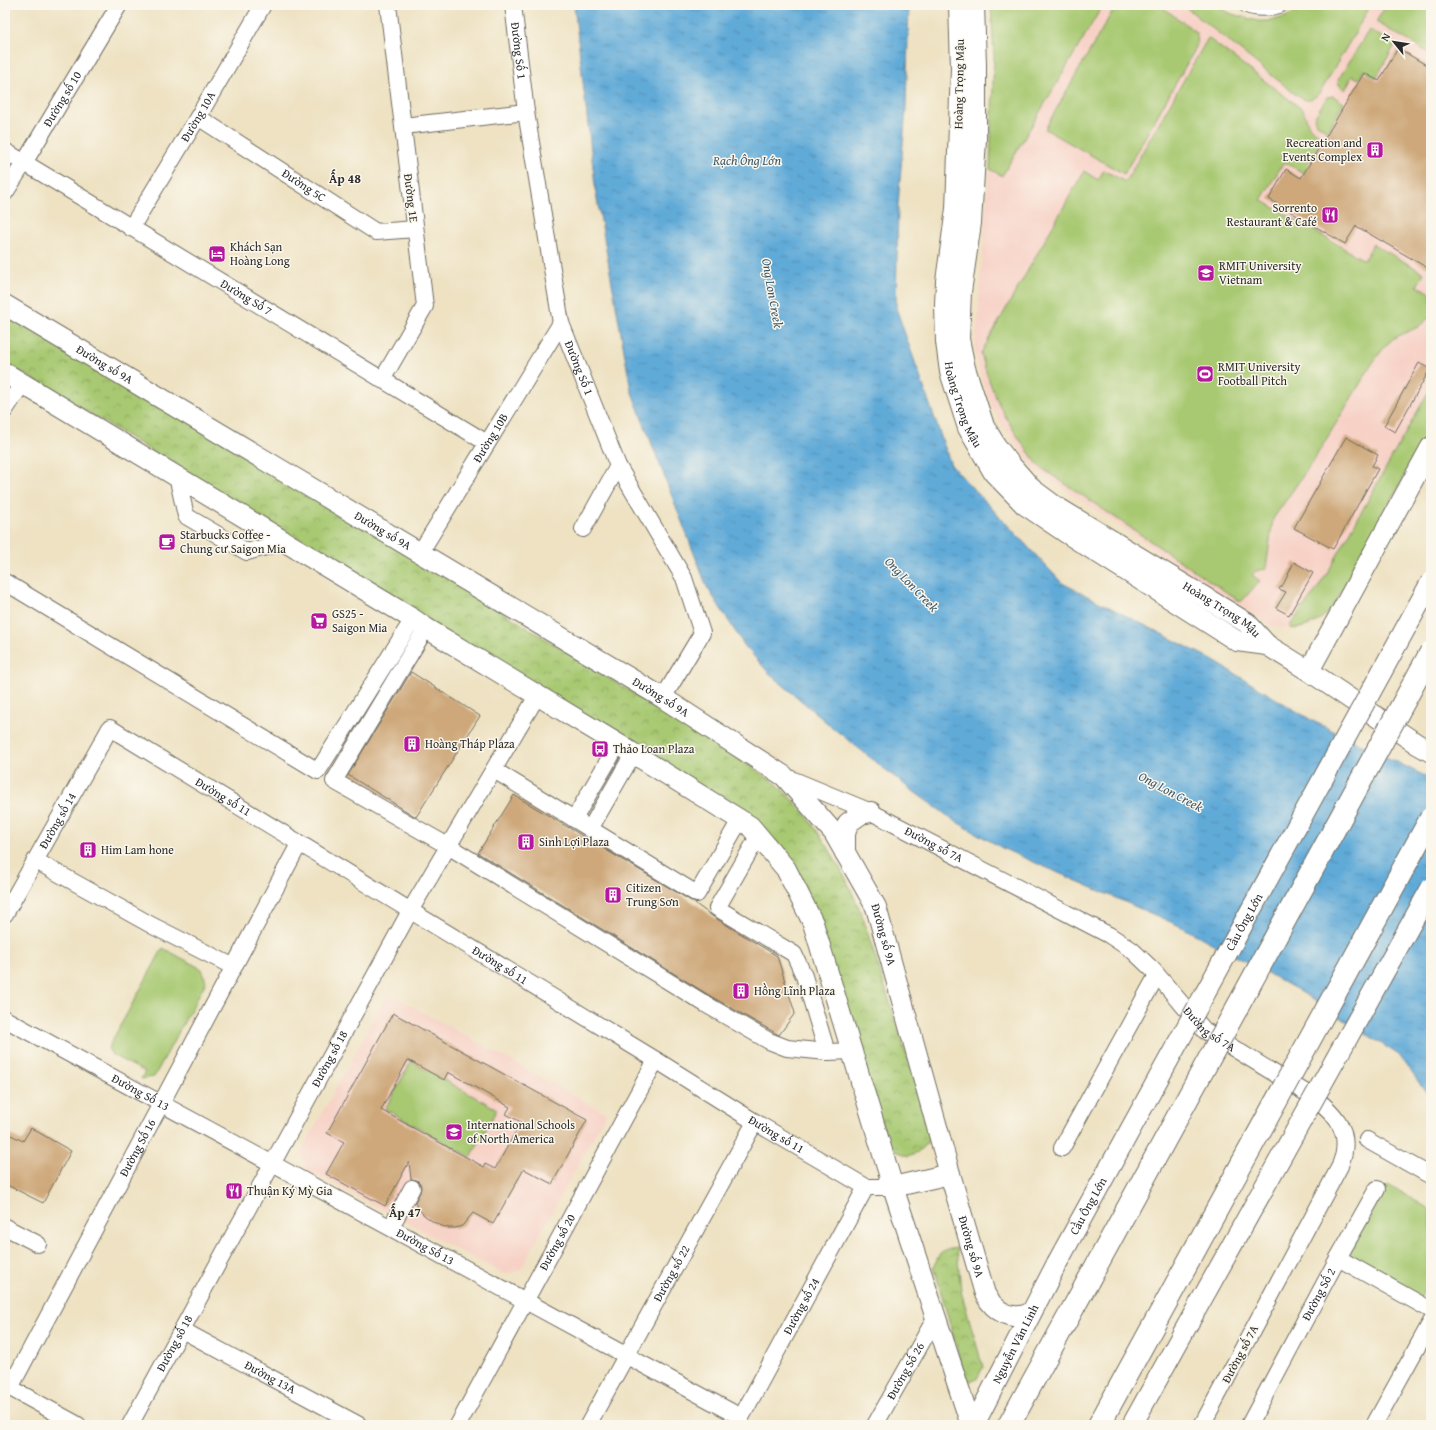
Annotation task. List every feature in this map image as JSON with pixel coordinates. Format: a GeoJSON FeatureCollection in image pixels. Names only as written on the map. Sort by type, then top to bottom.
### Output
{"type":"FeatureCollection","features":[{"type":"Feature","properties":{"kind":"highway"},"geometry":{"type":"LineString","coordinates":[[1009,1425],[1431,652]]}},
{"type":"Feature","properties":{"kind":"highway"},"geometry":{"type":"LineString","coordinates":[[1099,1425],[1431,818]]}},
{"type":"Feature","properties":{"kind":"main road","name":"Hoàng Trọng Mậu"},"geometry":{"type":"LineString","coordinates":[[959,5],[961,68],[956,209],[946,280],[945,305],[946,342],[950,372],[968,428],[994,473],[1025,504],[1065,532],[1237,641],[1266,646]]}},
{"type":"Feature","properties":{"kind":"main road","name":"Hoàng Trọng Mậu"},"geometry":{"type":"LineString","coordinates":[[974,5],[976,139],[971,223],[961,292],[959,339],[965,368],[984,426],[996,446],[1032,489],[1070,516],[1248,623],[1266,646],[1309,672],[1431,752]]}},
{"type":"Feature","properties":{"kind":"main road","name":"Đường số 9A"},"geometry":{"type":"LineString","coordinates":[[5,305],[663,698],[784,776],[834,834],[876,907],[985,1294],[990,1303],[1001,1312],[1013,1316],[1023,1317],[1030,1313]]}},
{"type":"Feature","properties":{"kind":"main road"},"geometry":{"type":"LineString","coordinates":[[5,373],[626,749],[750,826],[759,835],[786,869],[813,923],[893,1188],[971,1425]]}},
{"type":"Feature","properties":{"kind":"main road"},"geometry":{"type":"LineString","coordinates":[[1309,672],[1431,447]]}},
{"type":"Feature","properties":{"kind":"main road","name":"Cầu Ông Lớn"},"geometry":{"type":"LineString","coordinates":[[1057,1263],[1431,582]]}},
{"type":"Feature","properties":{"kind":"main road"},"geometry":{"type":"LineString","coordinates":[[845,853],[844,834],[848,823],[861,814],[871,812]]}},
{"type":"Feature","properties":{"kind":"main road"},"geometry":{"type":"LineString","coordinates":[[1132,1425],[1431,888]]}},
{"type":"Feature","properties":{"kind":"main road"},"geometry":{"type":"LineString","coordinates":[[893,1188],[950,1174]]}},
{"type":"Feature","properties":{"kind":"main road","name":"Nguyễn Văn Linh"},"geometry":{"type":"LineString","coordinates":[[974,1425],[1006,1364],[1030,1313],[1057,1263]]}},
{"type":"Feature","properties":{"kind":"street","name":"Đường số 10"},"geometry":{"type":"LineString","coordinates":[[5,193],[119,5]]}},
{"type":"Feature","properties":{"kind":"street","name":"Đường 10A"},"geometry":{"type":"LineString","coordinates":[[131,228],[263,5]]}},
{"type":"Feature","properties":{"kind":"street","name":"Đường 1E"},"geometry":{"type":"LineString","coordinates":[[382,380],[425,306],[388,5]]}},
{"type":"Feature","properties":{"kind":"street","name":"Đường Số 1"},"geometry":{"type":"LineString","coordinates":[[513,5],[526,112],[561,323],[618,466],[684,578],[702,633],[663,698]]}},
{"type":"Feature","properties":{"kind":"street"},"geometry":{"type":"LineString","coordinates":[[1247,5],[1253,7],[1271,8],[1279,5]]}},
{"type":"Feature","properties":{"kind":"street"},"geometry":{"type":"LineString","coordinates":[[403,126],[526,112]]}},
{"type":"Feature","properties":{"kind":"street","name":"Đường 5C"},"geometry":{"type":"LineString","coordinates":[[198,117],[376,232],[415,229]]}},
{"type":"Feature","properties":{"kind":"street","name":"Đường Số 7"},"geometry":{"type":"LineString","coordinates":[[5,151],[487,443]]}},
{"type":"Feature","properties":{"kind":"street","name":"Đường 10B"},"geometry":{"type":"LineString","coordinates":[[420,553],[561,323]]}},
{"type":"Feature","properties":{"kind":"street"},"geometry":{"type":"LineString","coordinates":[[7,408],[22,384]]}},
{"type":"Feature","properties":{"kind":"street"},"geometry":{"type":"LineString","coordinates":[[584,529],[618,466]]}},
{"type":"Feature","properties":{"kind":"street"},"geometry":{"type":"LineString","coordinates":[[177,476],[186,516],[246,552],[284,542]]}},
{"type":"Feature","properties":{"kind":"street"},"geometry":{"type":"LineString","coordinates":[[5,582],[318,771],[420,624]]}},
{"type":"Feature","properties":{"kind":"street"},"geometry":{"type":"LineString","coordinates":[[5,594],[35,612]]}},
{"type":"Feature","properties":{"kind":"street"},"geometry":{"type":"LineString","coordinates":[[420,624],[334,781],[448,846],[707,1005],[769,1041],[788,1048],[826,1052],[852,1051]]}},
{"type":"Feature","properties":{"kind":"street","name":"Đường số 18"},"geometry":{"type":"LineString","coordinates":[[130,1425],[410,911],[537,696]]}},
{"type":"Feature","properties":{"kind":"street","name":"Đường số 11"},"geometry":{"type":"LineString","coordinates":[[110,728],[756,1122],[866,1187],[893,1188]]}},
{"type":"Feature","properties":{"kind":"street","name":"Đường số 14"},"geometry":{"type":"LineString","coordinates":[[5,914],[110,728]]}},
{"type":"Feature","properties":{"kind":"street"},"geometry":{"type":"LineString","coordinates":[[574,819],[626,749]]}},
{"type":"Feature","properties":{"kind":"street"},"geometry":{"type":"LineString","coordinates":[[590,829],[626,749]]}},
{"type":"Feature","properties":{"kind":"street"},"geometry":{"type":"LineString","coordinates":[[494,770],[697,894],[740,820]]}},
{"type":"Feature","properties":{"kind":"street","name":"Đường số 7A"},"geometry":{"type":"LineString","coordinates":[[784,776],[871,812],[1109,935],[1132,950],[1204,1030],[1316,1099],[1330,1109],[1339,1122],[1344,1136],[1345,1151],[1340,1166],[1202,1425]]}},
{"type":"Feature","properties":{"kind":"street"},"geometry":{"type":"LineString","coordinates":[[759,835],[717,908],[794,954],[804,976],[826,1052]]}},
{"type":"Feature","properties":{"kind":"street","name":"Đường Số 16"},"geometry":{"type":"LineString","coordinates":[[8,1387],[300,844]]}},
{"type":"Feature","properties":{"kind":"street"},"geometry":{"type":"LineString","coordinates":[[36,861],[153,926],[234,968]]}},
{"type":"Feature","properties":{"kind":"street"},"geometry":{"type":"LineString","coordinates":[[804,976],[827,969]]}},
{"type":"Feature","properties":{"kind":"street"},"geometry":{"type":"LineString","coordinates":[[1062,1148],[1157,976]]}},
{"type":"Feature","properties":{"kind":"street","name":"Đường Số 13"},"geometry":{"type":"LineString","coordinates":[[5,1019],[526,1300],[739,1421]]}},
{"type":"Feature","properties":{"kind":"street","name":"Đường số 20"},"geometry":{"type":"LineString","coordinates":[[458,1425],[656,1060]]}},
{"type":"Feature","properties":{"kind":"street","name":"Đường số 22"},"geometry":{"type":"LineString","coordinates":[[588,1425],[756,1122]]}},
{"type":"Feature","properties":{"kind":"street"},"geometry":{"type":"LineString","coordinates":[[1367,1140],[1431,1176]]}},
{"type":"Feature","properties":{"kind":"street","name":"Đường số 24"},"geometry":{"type":"LineString","coordinates":[[739,1421],[866,1187]]}},
{"type":"Feature","properties":{"kind":"street"},"geometry":{"type":"LineString","coordinates":[[391,1227],[412,1188]]}},
{"type":"Feature","properties":{"kind":"street"},"geometry":{"type":"LineString","coordinates":[[1338,1258],[1377,1189]]}},
{"type":"Feature","properties":{"kind":"street"},"geometry":{"type":"LineString","coordinates":[[5,1227],[38,1244]]}},
{"type":"Feature","properties":{"kind":"street","name":"Đường Số 2"},"geometry":{"type":"LineString","coordinates":[[1249,1425],[1338,1258],[1431,1310]]}},
{"type":"Feature","properties":{"kind":"street","name":"Đường Số 26"},"geometry":{"type":"LineString","coordinates":[[875,1425],[936,1317]]}},
{"type":"Feature","properties":{"kind":"street"},"geometry":{"type":"LineString","coordinates":[[1374,1425],[1429,1329]]}},
{"type":"Feature","properties":{"kind":"street","name":"Đường 13A"},"geometry":{"type":"LineString","coordinates":[[182,1330],[359,1425]]}},
{"type":"Feature","properties":{"kind":"street"},"geometry":{"type":"LineString","coordinates":[[8,1387],[78,1425]]}},
{"type":"Feature","properties":{"kind":"shaded area","name":"RMIT University Vietnam"},"geometry":{"type":"Polygon","coordinates":[[[1078,5],[1188,5],[1298,86],[1350,5],[1431,5],[1431,431],[1332,612],[1314,625],[1295,630],[1272,626],[1215,590],[1037,471],[1017,446],[998,418],[989,400],[982,381],[975,352],[990,169],[1065,38],[1078,5]]]}},
{"type":"Feature","properties":{"kind":"shaded area","name":"International Schools of North America"},"geometry":{"type":"Polygon","coordinates":[[[388,993],[606,1113],[520,1271],[503,1274],[306,1169],[301,1152],[388,993]]]}},
{"type":"Feature","properties":{"kind":"green space"},"geometry":{"type":"Polygon","coordinates":[[[991,5],[1103,5],[1002,176],[990,169],[994,57],[991,5]]]}},
{"type":"Feature","properties":{"kind":"green space"},"geometry":{"type":"Polygon","coordinates":[[[1116,5],[1159,5],[1195,31],[1198,40],[1193,53],[1124,174],[1045,129],[1116,5]]]}},
{"type":"Feature","properties":{"kind":"green space"},"geometry":{"type":"Polygon","coordinates":[[[1183,5],[1214,5],[1232,14],[1258,21],[1270,21],[1285,17],[1310,5],[1371,5],[1321,91],[1313,98],[1305,100],[1299,97],[1183,5]]]}},
{"type":"Feature","properties":{"kind":"green space"},"geometry":{"type":"Polygon","coordinates":[[[1386,5],[1421,5],[1431,11],[1431,54],[1376,22],[1386,5]]]}},
{"type":"Feature","properties":{"kind":"green space"},"geometry":{"type":"Polygon","coordinates":[[[1369,30],[1395,45],[1376,78],[1364,70],[1359,79],[1352,76],[1345,90],[1339,85],[1338,80],[1369,30]]]}},
{"type":"Feature","properties":{"kind":"green space"},"geometry":{"type":"Polygon","coordinates":[[[1208,38],[1303,110],[1311,128],[1323,136],[1307,164],[1313,168],[1309,176],[1284,162],[1261,200],[1364,260],[1373,244],[1424,273],[1417,286],[1431,293],[1431,316],[1418,327],[1394,338],[1385,346],[1372,364],[1315,458],[1273,519],[1266,569],[1256,571],[1252,575],[1260,581],[1241,602],[1040,467],[1011,427],[997,400],[981,353],[1084,171],[1098,180],[1104,170],[1125,182],[1208,38]]]}},
{"type":"Feature","properties":{"kind":"green space"},"geometry":{"type":"Polygon","coordinates":[[[1333,96],[1344,103],[1327,131],[1316,123],[1314,118],[1327,97],[1333,96]]]}},
{"type":"Feature","properties":{"kind":"green space"},"geometry":{"type":"Polygon","coordinates":[[[5,310],[314,495],[777,784],[804,812],[828,847],[846,879],[862,915],[930,1129],[928,1142],[918,1152],[908,1156],[896,1151],[889,1144],[788,858],[269,522],[5,362],[5,310]]]}},
{"type":"Feature","properties":{"kind":"green space"},"geometry":{"type":"Polygon","coordinates":[[[1431,387],[1431,428],[1334,605],[1321,619],[1302,628],[1290,628],[1291,624],[1328,572],[1431,387]]]}},
{"type":"Feature","properties":{"kind":"green space"},"geometry":{"type":"Polygon","coordinates":[[[163,948],[202,969],[206,982],[154,1077],[141,1079],[145,1072],[112,1055],[108,1048],[163,948]]]}},
{"type":"Feature","properties":{"kind":"green space"},"geometry":{"type":"Polygon","coordinates":[[[411,1062],[497,1109],[471,1157],[385,1109],[411,1062]]]}},
{"type":"Feature","properties":{"kind":"green space"},"geometry":{"type":"Polygon","coordinates":[[[1388,1185],[1431,1210],[1431,1279],[1419,1299],[1346,1257],[1388,1185]]]}},
{"type":"Feature","properties":{"kind":"green space"},"geometry":{"type":"Polygon","coordinates":[[[957,1248],[961,1291],[983,1367],[978,1377],[971,1381],[965,1379],[934,1267],[937,1258],[941,1253],[957,1248]]]}},
{"type":"Feature","properties":{"kind":"water","name":"Rạch Ông Lớn"},"geometry":{"type":"Polygon","coordinates":[[[574,5],[909,5],[906,108],[898,204],[896,308],[951,465],[1062,583],[1207,657],[1313,721],[1431,779],[1431,1099],[1399,1055],[1298,990],[1182,927],[1004,849],[955,821],[910,789],[833,728],[768,672],[744,645],[707,587],[631,390],[596,193],[574,5]]]}},
{"type":"Feature","properties":{"kind":"building","name":"Recreation and Events Complex"},"geometry":{"type":"Polygon","coordinates":[[[1398,48],[1431,68],[1431,270],[1356,226],[1345,244],[1269,199],[1286,169],[1301,178],[1364,73],[1379,81],[1398,48]]]}},
{"type":"Feature","properties":{"kind":"building"},"geometry":{"type":"Polygon","coordinates":[[[1419,363],[1430,369],[1395,432],[1384,426],[1419,363]]]}},
{"type":"Feature","properties":{"kind":"building"},"geometry":{"type":"Polygon","coordinates":[[[1346,437],[1378,455],[1372,466],[1378,469],[1333,549],[1294,528],[1346,437]]]}},
{"type":"Feature","properties":{"kind":"building"},"geometry":{"type":"Polygon","coordinates":[[[1294,562],[1313,573],[1289,615],[1276,608],[1286,592],[1279,589],[1284,583],[1294,562]]]}},
{"type":"Feature","properties":{"kind":"building","name":"Hoàng Tháp Plaza"},"geometry":{"type":"Polygon","coordinates":[[[411,672],[480,716],[416,817],[348,775],[411,672]]]}},
{"type":"Feature","properties":{"kind":"building"},"geometry":{"type":"Polygon","coordinates":[[[514,795],[693,902],[712,916],[777,956],[795,1013],[779,1035],[712,997],[478,853],[514,795]]]}},
{"type":"Feature","properties":{"kind":"building"},"geometry":{"type":"Polygon","coordinates":[[[393,1013],[587,1120],[552,1184],[524,1169],[493,1224],[473,1213],[462,1226],[455,1228],[448,1228],[439,1225],[424,1215],[417,1207],[415,1202],[421,1187],[417,1180],[411,1179],[409,1162],[385,1206],[326,1174],[344,1142],[327,1133],[393,1013]],[[408,1060],[381,1110],[484,1167],[485,1164],[495,1169],[521,1122],[506,1114],[510,1107],[448,1072],[444,1080],[408,1060]]]}},
{"type":"Feature","properties":{"kind":"building"},"geometry":{"type":"Polygon","coordinates":[[[31,1128],[71,1151],[43,1203],[5,1184],[5,1132],[23,1141],[31,1128]]]}},
{"type":"Feature","properties":{"kind":"place","name":"Recreation and Events Complex"},"geometry":{"type":"Point","coordinates":[1375,150]}},
{"type":"Feature","properties":{"kind":"place","name":"Sorrento Restaurant & Café"},"geometry":{"type":"Point","coordinates":[1330,215]}},
{"type":"Feature","properties":{"kind":"place","name":"Khách Sạn Hoàng Long"},"geometry":{"type":"Point","coordinates":[217,254]}},
{"type":"Feature","properties":{"kind":"place","name":"RMIT University Vietnam"},"geometry":{"type":"Point","coordinates":[1206,273]}},
{"type":"Feature","properties":{"kind":"place","name":"RMIT University Football Pitch"},"geometry":{"type":"Point","coordinates":[1205,374]}},
{"type":"Feature","properties":{"kind":"place","name":"Starbucks Coffee - Chung cư Saigon Mia"},"geometry":{"type":"Point","coordinates":[167,542]}},
{"type":"Feature","properties":{"kind":"place","name":"GS25 - Saigon Mia"},"geometry":{"type":"Point","coordinates":[319,621]}},
{"type":"Feature","properties":{"kind":"place","name":"Hoàng Tháp Plaza"},"geometry":{"type":"Point","coordinates":[412,744]}},
{"type":"Feature","properties":{"kind":"place","name":"Thảo Loan Plaza"},"geometry":{"type":"Point","coordinates":[600,749]}},
{"type":"Feature","properties":{"kind":"place","name":"Sinh Lợi Plaza"},"geometry":{"type":"Point","coordinates":[526,842]}},
{"type":"Feature","properties":{"kind":"place","name":"Him Lam hone"},"geometry":{"type":"Point","coordinates":[88,850]}},
{"type":"Feature","properties":{"kind":"place","name":"Citizen Trung Sơn"},"geometry":{"type":"Point","coordinates":[613,895]}},
{"type":"Feature","properties":{"kind":"place","name":"Hồng Lĩnh Plaza"},"geometry":{"type":"Point","coordinates":[741,991]}},
{"type":"Feature","properties":{"kind":"place","name":"International Schools of North America"},"geometry":{"type":"Point","coordinates":[454,1132]}},
{"type":"Feature","properties":{"kind":"place","name":"Thuận Ký Mỳ Gia"},"geometry":{"type":"Point","coordinates":[234,1191]}},
{"type":"Feature","properties":{"kind":"district","name":"Ấp 48"},"geometry":{"type":"Point","coordinates":[345,178]}},
{"type":"Feature","properties":{"kind":"district","name":"Ấp 47"},"geometry":{"type":"Point","coordinates":[405,1212]}},
{"type":"Feature","properties":{"kind":"water label","name":"Ong Lon Creek"},"geometry":{"type":"Point","coordinates":[773,293]}},
{"type":"Feature","properties":{"kind":"water label","name":"Ong Lon Creek"},"geometry":{"type":"Point","coordinates":[912,584]}},
{"type":"Feature","properties":{"kind":"water label","name":"Ong Lon Creek"},"geometry":{"type":"Point","coordinates":[1171,791]}}]}
